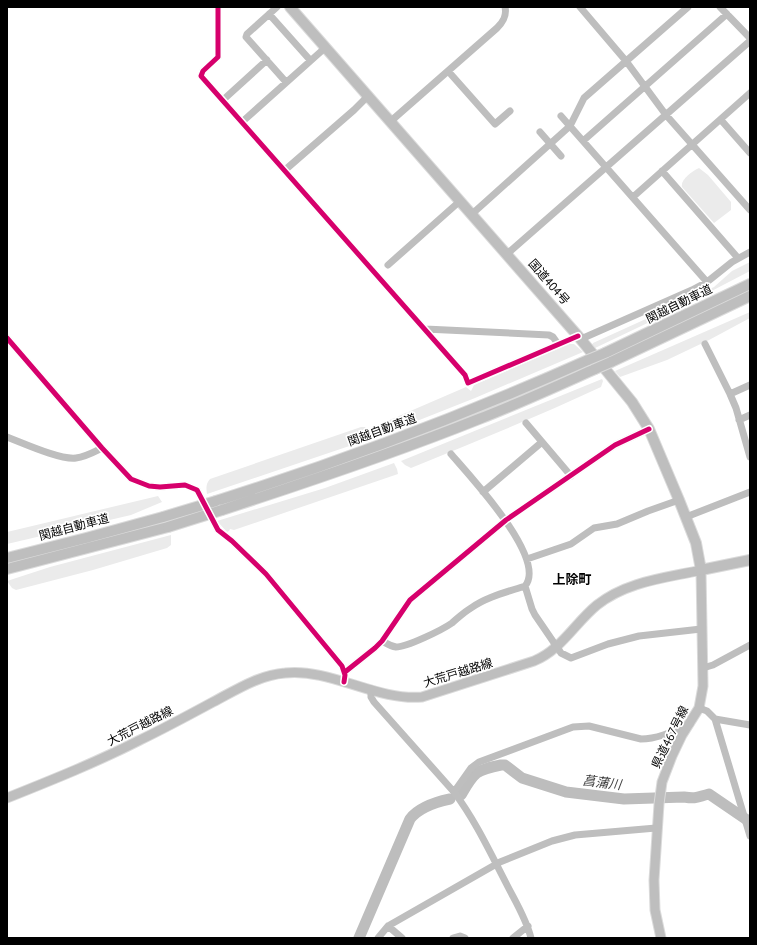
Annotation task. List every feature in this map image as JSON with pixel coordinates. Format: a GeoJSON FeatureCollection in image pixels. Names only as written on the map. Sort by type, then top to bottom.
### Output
{"type":"FeatureCollection","features":[{"type":"Feature","properties":{"kind":"highway","name":"国道404号"},"geometry":{"type":"LineString","coordinates":[[290,7],[580,338],[632,402],[649,429],[686,517],[696,543],[701,570]]}},
{"type":"Feature","properties":{"kind":"highway"},"geometry":{"type":"LineString","coordinates":[[646,334],[750,278]]}},
{"type":"Feature","properties":{"kind":"highway","name":"関越自動車道"},"geometry":{"type":"LineString","coordinates":[[7,558],[163,517],[216,501],[422,430],[605,353],[750,284]]}},
{"type":"Feature","properties":{"kind":"highway","name":"関越自動車道"},"geometry":{"type":"LineString","coordinates":[[8,570],[168,527],[346,469],[527,399],[611,362],[750,296]]}},
{"type":"Feature","properties":{"kind":"highway"},"geometry":{"type":"LineString","coordinates":[[611,362],[632,355],[750,304]]}},
{"type":"Feature","properties":{"kind":"highway"},"geometry":{"type":"LineString","coordinates":[[7,554],[86,538]]}},
{"type":"Feature","properties":{"kind":"highway"},"geometry":{"type":"LineString","coordinates":[[701,570],[714,566],[750,560]]}},
{"type":"Feature","properties":{"kind":"main road","name":"県道467号線"},"geometry":{"type":"LineString","coordinates":[[661,938],[655,910],[654,897],[656,828],[662,782],[682,735],[699,708],[703,686],[701,570]]}},
{"type":"Feature","properties":{"kind":"main road","name":"大荒戸越路線"},"geometry":{"type":"LineString","coordinates":[[7,798],[108,756],[234,691],[265,677],[296,672],[318,675],[407,697],[422,697],[546,656],[557,647],[592,609],[613,595],[643,583],[701,570]]}},
{"type":"Feature","properties":{"kind":"street"},"geometry":{"type":"LineString","coordinates":[[218,7],[218,57],[203,71],[201,76],[425,329],[465,375],[468,383],[558,344],[580,338],[677,297],[706,282],[738,258],[750,252]]}},
{"type":"Feature","properties":{"kind":"street"},"geometry":{"type":"LineString","coordinates":[[277,7],[247,34],[246,37],[286,82]]}},
{"type":"Feature","properties":{"kind":"street"},"geometry":{"type":"LineString","coordinates":[[391,121],[502,23],[506,11],[505,7]]}},
{"type":"Feature","properties":{"kind":"street"},"geometry":{"type":"LineString","coordinates":[[580,7],[626,61],[666,115],[750,210]]}},
{"type":"Feature","properties":{"kind":"street"},"geometry":{"type":"LineString","coordinates":[[472,214],[570,126],[584,98],[688,7]]}},
{"type":"Feature","properties":{"kind":"street"},"geometry":{"type":"LineString","coordinates":[[507,254],[750,40],[720,7]]}},
{"type":"Feature","properties":{"kind":"street"},"geometry":{"type":"LineString","coordinates":[[269,14],[310,60]]}},
{"type":"Feature","properties":{"kind":"street"},"geometry":{"type":"LineString","coordinates":[[583,141],[727,14]]}},
{"type":"Feature","properties":{"kind":"street"},"geometry":{"type":"LineString","coordinates":[[242,122],[326,47]]}},
{"type":"Feature","properties":{"kind":"street"},"geometry":{"type":"LineString","coordinates":[[223,100],[267,60]]}},
{"type":"Feature","properties":{"kind":"street"},"geometry":{"type":"LineString","coordinates":[[448,71],[495,124],[510,111]]}},
{"type":"Feature","properties":{"kind":"street"},"geometry":{"type":"LineString","coordinates":[[632,197],[750,94]]}},
{"type":"Feature","properties":{"kind":"street"},"geometry":{"type":"LineString","coordinates":[[285,170],[368,96]]}},
{"type":"Feature","properties":{"kind":"street"},"geometry":{"type":"LineString","coordinates":[[561,116],[706,282]]}},
{"type":"Feature","properties":{"kind":"street"},"geometry":{"type":"LineString","coordinates":[[721,120],[750,153]]}},
{"type":"Feature","properties":{"kind":"street"},"geometry":{"type":"LineString","coordinates":[[540,132],[561,156]]}},
{"type":"Feature","properties":{"kind":"street"},"geometry":{"type":"LineString","coordinates":[[662,171],[738,258]]}},
{"type":"Feature","properties":{"kind":"street"},"geometry":{"type":"LineString","coordinates":[[388,265],[460,201]]}},
{"type":"Feature","properties":{"kind":"street"},"geometry":{"type":"LineString","coordinates":[[425,329],[549,335],[553,337],[558,344]]}},
{"type":"Feature","properties":{"kind":"street"},"geometry":{"type":"LineString","coordinates":[[7,338],[131,480],[141,484],[160,487],[185,485],[197,490],[218,530],[243,551],[266,574],[342,666],[345,672],[344,682]]}},
{"type":"Feature","properties":{"kind":"street"},"geometry":{"type":"LineString","coordinates":[[705,344],[730,394],[739,420],[747,433],[750,457]]}},
{"type":"Feature","properties":{"kind":"street"},"geometry":{"type":"LineString","coordinates":[[730,394],[750,385]]}},
{"type":"Feature","properties":{"kind":"street"},"geometry":{"type":"LineString","coordinates":[[739,420],[750,415]]}},
{"type":"Feature","properties":{"kind":"street"},"geometry":{"type":"LineString","coordinates":[[526,423],[571,476]]}},
{"type":"Feature","properties":{"kind":"street"},"geometry":{"type":"LineString","coordinates":[[345,672],[382,641],[410,600],[506,520],[615,445],[649,429]]}},
{"type":"Feature","properties":{"kind":"street"},"geometry":{"type":"LineString","coordinates":[[7,437],[50,453],[70,458],[82,456],[102,448]]}},
{"type":"Feature","properties":{"kind":"street"},"geometry":{"type":"LineString","coordinates":[[483,492],[542,442]]}},
{"type":"Feature","properties":{"kind":"street"},"geometry":{"type":"LineString","coordinates":[[451,454],[506,520],[527,559],[528,579],[525,586],[532,609],[561,653],[571,658],[608,644],[639,636],[701,629]]}},
{"type":"Feature","properties":{"kind":"street"},"geometry":{"type":"LineString","coordinates":[[686,517],[750,492]]}},
{"type":"Feature","properties":{"kind":"street"},"geometry":{"type":"LineString","coordinates":[[527,559],[571,544],[594,528],[617,524],[679,500]]}},
{"type":"Feature","properties":{"kind":"street"},"geometry":{"type":"LineString","coordinates":[[382,641],[390,646],[398,647],[404,645],[445,627],[475,605],[525,586]]}},
{"type":"Feature","properties":{"kind":"street"},"geometry":{"type":"LineString","coordinates":[[703,668],[713,665],[750,645]]}},
{"type":"Feature","properties":{"kind":"street"},"geometry":{"type":"LineString","coordinates":[[371,689],[370,697],[454,792],[469,814],[528,926],[531,938]]}},
{"type":"Feature","properties":{"kind":"street"},"geometry":{"type":"LineString","coordinates":[[699,708],[707,711],[715,719],[749,834]]}},
{"type":"Feature","properties":{"kind":"street"},"geometry":{"type":"LineString","coordinates":[[715,719],[750,725]]}},
{"type":"Feature","properties":{"kind":"street"},"geometry":{"type":"LineString","coordinates":[[454,792],[471,768],[479,762],[572,727],[589,726],[641,739],[648,739],[663,735],[690,724]]}},
{"type":"Feature","properties":{"kind":"street"},"geometry":{"type":"LineString","coordinates":[[378,938],[388,926],[496,864],[552,841],[575,835],[656,828]]}},
{"type":"Feature","properties":{"kind":"street"},"geometry":{"type":"LineString","coordinates":[[388,926],[402,938]]}},
{"type":"Feature","properties":{"kind":"street"},"geometry":{"type":"LineString","coordinates":[[513,938],[528,926]]}},
{"type":"Feature","properties":{"kind":"street"},"geometry":{"type":"LineString","coordinates":[[453,938],[460,936],[466,938]]}},
{"type":"Feature","properties":{"kind":"shaded area"},"geometry":{"type":"Polygon","coordinates":[[[699,168],[708,175],[731,202],[731,210],[714,223],[682,187],[683,182],[690,173],[699,168]]]}},
{"type":"Feature","properties":{"kind":"shaded area"},"geometry":{"type":"Polygon","coordinates":[[[750,262],[750,271],[677,309],[595,348],[592,345],[593,343],[714,287],[732,271],[750,262]]]}},
{"type":"Feature","properties":{"kind":"shaded area"},"geometry":{"type":"Polygon","coordinates":[[[750,312],[750,318],[667,360],[620,377],[615,371],[750,312]]]}},
{"type":"Feature","properties":{"kind":"shaded area"},"geometry":{"type":"Polygon","coordinates":[[[569,344],[574,344],[583,352],[475,398],[379,436],[376,429],[378,425],[466,387],[471,391],[474,385],[569,344]]]}},
{"type":"Feature","properties":{"kind":"shaded area"},"geometry":{"type":"Polygon","coordinates":[[[602,379],[603,381],[601,387],[531,419],[411,468],[401,461],[602,379]]]}},
{"type":"Feature","properties":{"kind":"shaded area"},"geometry":{"type":"Polygon","coordinates":[[[361,427],[365,427],[373,438],[207,494],[206,489],[210,479],[361,427]]]}},
{"type":"Feature","properties":{"kind":"shaded area"},"geometry":{"type":"Polygon","coordinates":[[[394,463],[398,474],[234,530],[230,529],[227,532],[217,521],[325,488],[394,463]]]}},
{"type":"Feature","properties":{"kind":"shaded area"},"geometry":{"type":"Polygon","coordinates":[[[158,496],[162,502],[131,515],[7,544],[7,532],[158,496]]]}},
{"type":"Feature","properties":{"kind":"shaded area"},"geometry":{"type":"Polygon","coordinates":[[[171,535],[171,545],[167,548],[93,570],[16,590],[12,588],[7,581],[50,567],[171,535]]]}},
{"type":"Feature","properties":{"kind":"waterway","name":"菖蒲川"},"geometry":{"type":"LineString","coordinates":[[461,795],[469,782],[480,771],[505,765],[522,778],[566,792],[624,799],[694,798],[709,794],[750,822]]}},
{"type":"Feature","properties":{"kind":"waterway","name":"菖蒲川"},"geometry":{"type":"LineString","coordinates":[[359,938],[410,819],[423,808],[434,803],[450,799]]}},
{"type":"Feature","properties":{"kind":"cycle path"},"geometry":{"type":"LineString","coordinates":[[218,7],[218,57],[203,71],[201,76],[465,375],[468,383],[578,336]]}},
{"type":"Feature","properties":{"kind":"cycle path"},"geometry":{"type":"LineString","coordinates":[[7,338],[102,448],[131,479],[149,486],[160,487],[185,485],[197,490],[218,530],[232,541],[266,574],[342,666],[345,675],[344,682]]}},
{"type":"Feature","properties":{"kind":"cycle path"},"geometry":{"type":"LineString","coordinates":[[345,672],[382,641],[410,600],[506,520],[615,445],[649,429]]}},
{"type":"Feature","properties":{"kind":"district","name":"上除町"},"geometry":{"type":"Point","coordinates":[572,579]}}]}
